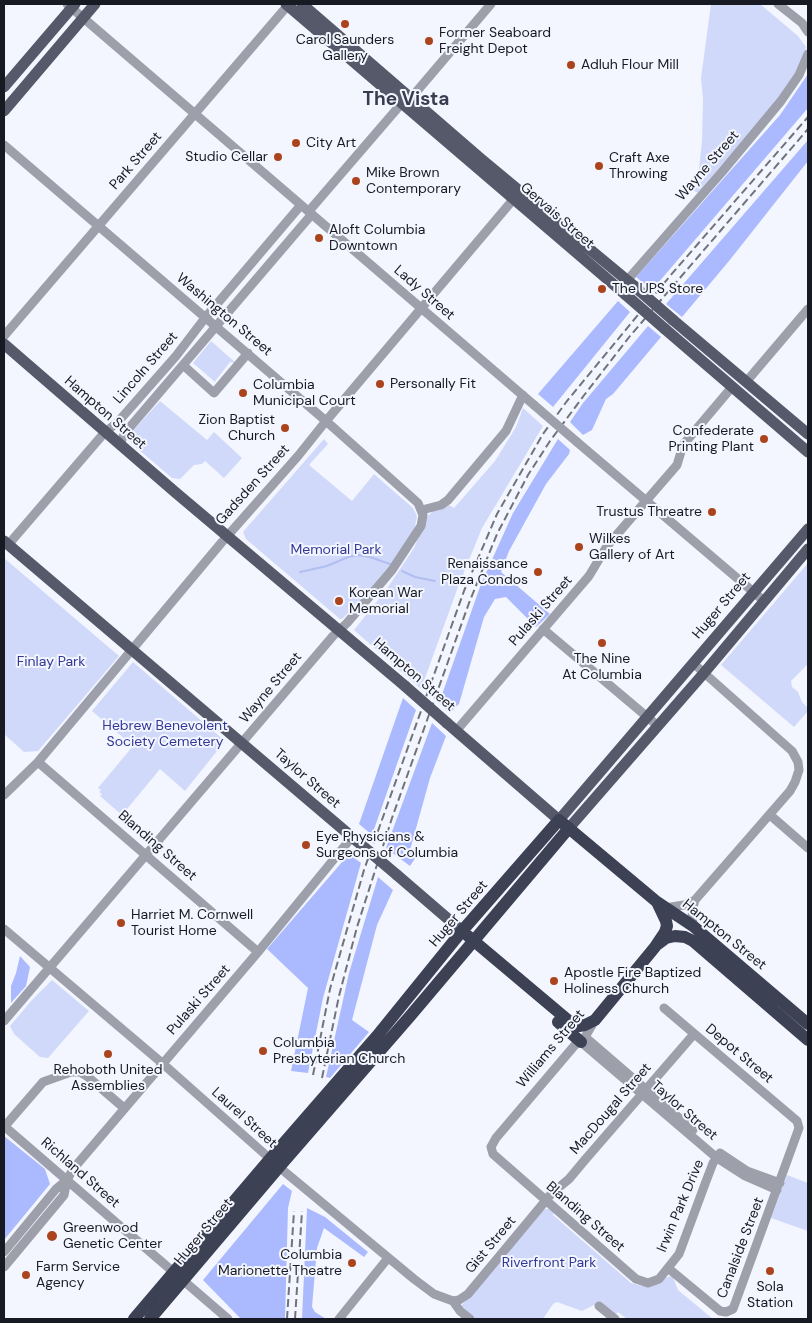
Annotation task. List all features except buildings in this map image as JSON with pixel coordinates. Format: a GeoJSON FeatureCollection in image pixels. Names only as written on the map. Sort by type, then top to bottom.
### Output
{"type":"FeatureCollection","features":[{"type":"Feature","properties":{"kind":"highway","name":"Hampton Street"},"geometry":{"type":"LineString","coordinates":[[564,824],[661,905],[693,926],[808,1024]]}},
{"type":"Feature","properties":{"kind":"highway","name":"Huger Street"},"geometry":{"type":"LineString","coordinates":[[150,1319],[179,1276],[274,1163],[462,931],[564,824]]}},
{"type":"Feature","properties":{"kind":"highway","name":"Huger Street"},"geometry":{"type":"LineString","coordinates":[[274,1163],[406,1021],[473,941],[564,824]]}},
{"type":"Feature","properties":{"kind":"highway"},"geometry":{"type":"LineString","coordinates":[[655,947],[667,926],[661,905]]}},
{"type":"Feature","properties":{"kind":"highway","name":"Taylor Street"},"geometry":{"type":"LineString","coordinates":[[462,931],[572,1024],[580,1026],[595,1020]]}},
{"type":"Feature","properties":{"kind":"highway","name":"Hampton Street"},"geometry":{"type":"LineString","coordinates":[[655,947],[672,936],[682,936],[693,940],[808,1040]]}},
{"type":"Feature","properties":{"kind":"highway","name":"Williams Street"},"geometry":{"type":"LineString","coordinates":[[595,1020],[655,947]]}},
{"type":"Feature","properties":{"kind":"highway"},"geometry":{"type":"LineString","coordinates":[[542,999],[554,1018],[583,1039]]}},
{"type":"Feature","properties":{"kind":"highway","name":"Huger Street"},"geometry":{"type":"LineString","coordinates":[[134,1319],[179,1276]]}},
{"type":"Feature","properties":{"kind":"main road"},"geometry":{"type":"LineString","coordinates":[[4,111],[96,4]]}},
{"type":"Feature","properties":{"kind":"main road","name":"Gervais Street"},"geometry":{"type":"LineString","coordinates":[[287,4],[407,100]]}},
{"type":"Feature","properties":{"kind":"main road","name":"Gervais Street"},"geometry":{"type":"LineString","coordinates":[[302,4],[407,100],[517,195],[622,292],[808,452]]}},
{"type":"Feature","properties":{"kind":"main road"},"geometry":{"type":"LineString","coordinates":[[4,87],[71,5]]}},
{"type":"Feature","properties":{"kind":"main road","name":"Gervais Street"},"geometry":{"type":"LineString","coordinates":[[517,195],[630,283],[808,434]]}},
{"type":"Feature","properties":{"kind":"main road","name":"Hampton Street"},"geometry":{"type":"LineString","coordinates":[[4,344],[564,824]]}},
{"type":"Feature","properties":{"kind":"main road"},"geometry":{"type":"LineString","coordinates":[[714,371],[720,370],[739,384],[746,382]]}},
{"type":"Feature","properties":{"kind":"main road","name":"Huger Street"},"geometry":{"type":"LineString","coordinates":[[564,824],[647,718],[808,529]]}},
{"type":"Feature","properties":{"kind":"main road","name":"Taylor Street"},"geometry":{"type":"LineString","coordinates":[[6,543],[462,931]]}},
{"type":"Feature","properties":{"kind":"main road","name":"Huger Street"},"geometry":{"type":"LineString","coordinates":[[564,824],[658,726],[808,550]]}},
{"type":"Feature","properties":{"kind":"street","name":"Park Street"},"geometry":{"type":"LineString","coordinates":[[4,336],[287,4]]}},
{"type":"Feature","properties":{"kind":"street","name":"Lincoln Street"},"geometry":{"type":"LineString","coordinates":[[120,445],[124,434],[407,100],[491,4]]}},
{"type":"Feature","properties":{"kind":"street"},"geometry":{"type":"LineString","coordinates":[[778,4],[802,23],[808,32]]}},
{"type":"Feature","properties":{"kind":"street","name":"Lady Street"},"geometry":{"type":"LineString","coordinates":[[71,5],[83,18],[764,602]]}},
{"type":"Feature","properties":{"kind":"street","name":"Wayne Street"},"geometry":{"type":"LineString","coordinates":[[622,292],[781,101],[798,75],[808,54]]}},
{"type":"Feature","properties":{"kind":"street","name":"Washington Street"},"geometry":{"type":"LineString","coordinates":[[4,145],[326,421],[418,503],[422,510]]}},
{"type":"Feature","properties":{"kind":"street","name":"Gadsden Street"},"geometry":{"type":"LineString","coordinates":[[4,795],[38,762],[517,195]]}},
{"type":"Feature","properties":{"kind":"street","name":"Lincoln Street"},"geometry":{"type":"LineString","coordinates":[[6,543],[176,356],[205,318],[301,205]]}},
{"type":"Feature","properties":{"kind":"street"},"geometry":{"type":"LineString","coordinates":[[746,382],[808,309]]}},
{"type":"Feature","properties":{"kind":"street"},"geometry":{"type":"LineString","coordinates":[[183,365],[214,393],[248,353]]}},
{"type":"Feature","properties":{"kind":"street","name":"Pulaski Street"},"geometry":{"type":"LineString","coordinates":[[452,727],[543,629],[589,576],[607,546],[677,465],[683,445],[732,387]]}},
{"type":"Feature","properties":{"kind":"street"},"geometry":{"type":"LineString","coordinates":[[422,510],[441,505],[448,500],[506,431],[523,395]]}},
{"type":"Feature","properties":{"kind":"street","name":"Wayne Street"},"geometry":{"type":"LineString","coordinates":[[4,1021],[392,570],[421,526],[422,510]]}},
{"type":"Feature","properties":{"kind":"street"},"geometry":{"type":"LineString","coordinates":[[543,629],[658,726]]}},
{"type":"Feature","properties":{"kind":"street"},"geometry":{"type":"LineString","coordinates":[[661,905],[684,905],[695,900],[793,787],[799,773],[799,765],[792,751],[694,664]]}},
{"type":"Feature","properties":{"kind":"street"},"geometry":{"type":"LineString","coordinates":[[799,765],[808,761]]}},
{"type":"Feature","properties":{"kind":"street","name":"Blanding Street"},"geometry":{"type":"LineString","coordinates":[[38,762],[258,952]]}},
{"type":"Feature","properties":{"kind":"street"},"geometry":{"type":"LineString","coordinates":[[770,815],[808,848]]}},
{"type":"Feature","properties":{"kind":"street","name":"Pulaski Street"},"geometry":{"type":"LineString","coordinates":[[4,1267],[64,1195],[67,1180],[73,1170],[258,952],[352,837]]}},
{"type":"Feature","properties":{"kind":"street"},"geometry":{"type":"LineString","coordinates":[[693,926],[692,910],[695,900]]}},
{"type":"Feature","properties":{"kind":"street","name":"Laurel Street"},"geometry":{"type":"LineString","coordinates":[[4,929],[162,1063],[274,1163],[388,1258],[434,1294],[452,1302],[470,1319]]}},
{"type":"Feature","properties":{"kind":"street","name":"Depot Street"},"geometry":{"type":"LineString","coordinates":[[664,1008],[797,1121]]}},
{"type":"Feature","properties":{"kind":"street","name":"Williams Street"},"geometry":{"type":"LineString","coordinates":[[491,1147],[496,1138],[527,1101],[575,1045],[583,1039],[595,1020]]}},
{"type":"Feature","properties":{"kind":"street","name":"MacDougal Street"},"geometry":{"type":"LineString","coordinates":[[546,1200],[569,1179],[694,1034]]}},
{"type":"Feature","properties":{"kind":"street","name":"Taylor Street"},"geometry":{"type":"LineString","coordinates":[[583,1039],[718,1156],[745,1176],[779,1187]]}},
{"type":"Feature","properties":{"kind":"street"},"geometry":{"type":"LineString","coordinates":[[4,1126],[43,1082],[70,1072],[80,1072],[88,1077],[124,1108]]}},
{"type":"Feature","properties":{"kind":"street","name":"Canalside Street"},"geometry":{"type":"LineString","coordinates":[[668,1268],[720,1311],[726,1312],[732,1309],[779,1187],[799,1128],[797,1121]]}},
{"type":"Feature","properties":{"kind":"street","name":"Richland Street"},"geometry":{"type":"LineString","coordinates":[[4,1126],[228,1319]]}},
{"type":"Feature","properties":{"kind":"street","name":"Blanding Street"},"geometry":{"type":"LineString","coordinates":[[491,1147],[493,1154],[636,1279],[642,1282],[654,1282],[668,1268]]}},
{"type":"Feature","properties":{"kind":"street","name":"Irwin Park Drive"},"geometry":{"type":"LineString","coordinates":[[668,1268],[679,1254],[705,1184],[718,1156]]}},
{"type":"Feature","properties":{"kind":"street","name":"Pulaski Street"},"geometry":{"type":"LineString","coordinates":[[4,1252],[56,1189],[67,1180]]}},
{"type":"Feature","properties":{"kind":"street","name":"Gist Street"},"geometry":{"type":"LineString","coordinates":[[452,1302],[468,1294],[546,1200]]}},
{"type":"Feature","properties":{"kind":"street"},"geometry":{"type":"LineString","coordinates":[[338,1319],[388,1258]]}},
{"type":"Feature","properties":{"kind":"street"},"geometry":{"type":"LineString","coordinates":[[599,1306],[615,1319]]}},
{"type":"Feature","properties":{"kind":"green space"},"geometry":{"type":"Polygon","coordinates":[[[711,4],[760,4],[798,36],[806,47],[801,65],[783,95],[698,193],[692,190],[699,169],[702,141],[703,99],[701,78],[711,4]]]}},
{"type":"Feature","properties":{"kind":"green space"},"geometry":{"type":"Polygon","coordinates":[[[211,341],[236,363],[230,362],[215,382],[193,363],[211,341]]]}},
{"type":"Feature","properties":{"kind":"green space"},"geometry":{"type":"Polygon","coordinates":[[[160,401],[207,440],[214,432],[242,458],[224,478],[205,461],[202,464],[194,465],[180,479],[172,478],[131,443],[130,434],[160,401]]]}},
{"type":"Feature","properties":{"kind":"green space"},"geometry":{"type":"Polygon","coordinates":[[[523,408],[543,426],[482,528],[458,587],[421,689],[354,630],[386,590],[414,548],[427,517],[433,511],[449,505],[454,508],[495,461],[516,427],[523,408]]]}},
{"type":"Feature","properties":{"kind":"green space","name":"Memorial Park"},"geometry":{"type":"Polygon","coordinates":[[[324,439],[328,444],[309,465],[352,501],[374,474],[413,508],[417,516],[415,527],[396,558],[363,598],[342,619],[246,539],[243,532],[324,439]]]}},
{"type":"Feature","properties":{"kind":"green space","name":"Finlay Park"},"geometry":{"type":"Polygon","coordinates":[[[4,558],[119,656],[38,751],[24,752],[4,734],[4,558]]]}},
{"type":"Feature","properties":{"kind":"green space"},"geometry":{"type":"Polygon","coordinates":[[[808,563],[808,664],[791,681],[792,687],[798,692],[808,711],[794,727],[721,665],[808,563]]]}},
{"type":"Feature","properties":{"kind":"green space","name":"Hebrew Benevolent Society Cemetery"},"geometry":{"type":"Polygon","coordinates":[[[133,662],[225,741],[185,791],[160,769],[122,815],[100,796],[102,794],[99,792],[101,790],[98,788],[133,746],[92,711],[133,662]]]}},
{"type":"Feature","properties":{"kind":"green space"},"geometry":{"type":"Polygon","coordinates":[[[52,980],[89,1011],[48,1058],[40,1057],[14,1034],[10,1026],[52,980]]]}},
{"type":"Feature","properties":{"kind":"green space"},"geometry":{"type":"Polygon","coordinates":[[[787,1175],[808,1183],[808,1231],[771,1218],[787,1175]]]}},
{"type":"Feature","properties":{"kind":"green space","name":"Riverfront Park"},"geometry":{"type":"Polygon","coordinates":[[[545,1209],[550,1209],[554,1212],[553,1215],[631,1283],[642,1286],[671,1276],[678,1290],[713,1319],[627,1319],[618,1312],[615,1315],[596,1304],[582,1311],[557,1302],[553,1304],[543,1319],[476,1319],[462,1305],[545,1209]]]}},
{"type":"Feature","properties":{"kind":"shaded area"},"geometry":{"type":"Polygon","coordinates":[[[808,74],[808,108],[652,290],[636,277],[780,115],[808,74]]]}},
{"type":"Feature","properties":{"kind":"shaded area"},"geometry":{"type":"Polygon","coordinates":[[[808,140],[808,161],[682,317],[666,304],[808,140]]]}},
{"type":"Feature","properties":{"kind":"shaded area"},"geometry":{"type":"Polygon","coordinates":[[[618,301],[630,312],[553,407],[538,394],[618,301]]]}},
{"type":"Feature","properties":{"kind":"shaded area"},"geometry":{"type":"Polygon","coordinates":[[[648,326],[661,337],[613,394],[606,399],[592,430],[583,435],[570,422],[583,403],[648,326]]]}},
{"type":"Feature","properties":{"kind":"shaded area"},"geometry":{"type":"Polygon","coordinates":[[[558,439],[570,450],[569,454],[546,484],[509,551],[501,572],[550,614],[536,627],[506,597],[495,599],[484,617],[459,704],[450,713],[439,703],[481,584],[513,513],[558,439]]]}},
{"type":"Feature","properties":{"kind":"shaded area"},"geometry":{"type":"Polygon","coordinates":[[[403,698],[416,710],[372,835],[359,824],[403,698]]]}},
{"type":"Feature","properties":{"kind":"shaded area"},"geometry":{"type":"Polygon","coordinates":[[[432,723],[446,736],[430,778],[410,850],[416,857],[410,866],[386,848],[432,723]]]}},
{"type":"Feature","properties":{"kind":"shaded area"},"geometry":{"type":"Polygon","coordinates":[[[349,854],[361,863],[323,998],[308,1073],[291,1071],[308,988],[267,949],[349,854]]]}},
{"type":"Feature","properties":{"kind":"shaded area"},"geometry":{"type":"Polygon","coordinates":[[[378,877],[393,890],[377,925],[352,1020],[369,1032],[330,1078],[326,1077],[349,973],[378,877]]]}},
{"type":"Feature","properties":{"kind":"shaded area"},"geometry":{"type":"Polygon","coordinates":[[[20,956],[30,967],[26,986],[11,1003],[11,986],[20,956]]]}},
{"type":"Feature","properties":{"kind":"shaded area"},"geometry":{"type":"Polygon","coordinates":[[[4,1136],[45,1169],[50,1184],[4,1240],[4,1136]]]}},
{"type":"Feature","properties":{"kind":"shaded area"},"geometry":{"type":"Polygon","coordinates":[[[283,1184],[292,1191],[288,1208],[285,1319],[241,1319],[203,1280],[283,1184]]]}},
{"type":"Feature","properties":{"kind":"shaded area"},"geometry":{"type":"Polygon","coordinates":[[[307,1208],[325,1217],[368,1252],[364,1257],[324,1228],[317,1248],[312,1307],[315,1312],[326,1319],[302,1319],[307,1208]]]}},
{"type":"Feature","properties":{"kind":"waterway"},"geometry":{"type":"LineString","coordinates":[[300,572],[327,566],[358,555],[390,564]]}},
{"type":"Feature","properties":{"kind":"waterway"},"geometry":{"type":"LineString","coordinates":[[402,571],[415,577],[435,581]]}},
{"type":"Feature","properties":{"kind":"railway"},"geometry":{"type":"LineString","coordinates":[[313,1075],[330,989],[364,870],[464,591],[497,514],[543,434],[567,401],[670,276],[808,117]]}},
{"type":"Feature","properties":{"kind":"railway"},"geometry":{"type":"LineString","coordinates":[[322,1078],[339,996],[357,927],[392,818],[469,603],[497,534],[528,475],[550,441],[585,394],[630,336],[808,129]]}},
{"type":"Feature","properties":{"kind":"railway"},"geometry":{"type":"LineString","coordinates":[[287,1319],[294,1211]]}},
{"type":"Feature","properties":{"kind":"railway"},"geometry":{"type":"LineString","coordinates":[[295,1319],[302,1211]]}},
{"type":"Feature","properties":{"kind":"place","name":"Carol Saunders Gallery"},"geometry":{"type":"Point","coordinates":[345,24]}},
{"type":"Feature","properties":{"kind":"place","name":"Former Seaboard Freight Depot"},"geometry":{"type":"Point","coordinates":[429,41]}},
{"type":"Feature","properties":{"kind":"place","name":"Adluh Flour Mill"},"geometry":{"type":"Point","coordinates":[571,65]}},
{"type":"Feature","properties":{"kind":"place","name":"City Art"},"geometry":{"type":"Point","coordinates":[296,143]}},
{"type":"Feature","properties":{"kind":"place","name":"Studio Cellar"},"geometry":{"type":"Point","coordinates":[278,157]}},
{"type":"Feature","properties":{"kind":"place","name":"Craft Axe Throwing"},"geometry":{"type":"Point","coordinates":[599,166]}},
{"type":"Feature","properties":{"kind":"place","name":"Mike Brown Contemporary"},"geometry":{"type":"Point","coordinates":[356,181]}},
{"type":"Feature","properties":{"kind":"place","name":"Aloft Columbia Downtown"},"geometry":{"type":"Point","coordinates":[319,238]}},
{"type":"Feature","properties":{"kind":"place","name":"The UPS Store"},"geometry":{"type":"Point","coordinates":[602,289]}},
{"type":"Feature","properties":{"kind":"place","name":"Personally Fit"},"geometry":{"type":"Point","coordinates":[380,384]}},
{"type":"Feature","properties":{"kind":"place","name":"Columbia Municipal Court"},"geometry":{"type":"Point","coordinates":[243,393]}},
{"type":"Feature","properties":{"kind":"place","name":"Zion Baptist Church"},"geometry":{"type":"Point","coordinates":[285,428]}},
{"type":"Feature","properties":{"kind":"place","name":"Confederate Printing Plant"},"geometry":{"type":"Point","coordinates":[764,439]}},
{"type":"Feature","properties":{"kind":"place","name":"Trustus Threatre"},"geometry":{"type":"Point","coordinates":[712,512]}},
{"type":"Feature","properties":{"kind":"place","name":"Wilkes Gallery of Art"},"geometry":{"type":"Point","coordinates":[579,547]}},
{"type":"Feature","properties":{"kind":"place","name":"Renaissance Plaza Condos"},"geometry":{"type":"Point","coordinates":[538,572]}},
{"type":"Feature","properties":{"kind":"place","name":"Korean War Memorial"},"geometry":{"type":"Point","coordinates":[339,601]}},
{"type":"Feature","properties":{"kind":"place","name":"The Nine At Columbia"},"geometry":{"type":"Point","coordinates":[602,643]}},
{"type":"Feature","properties":{"kind":"place","name":"Eye Physicians & Surgeons of Columbia"},"geometry":{"type":"Point","coordinates":[306,845]}},
{"type":"Feature","properties":{"kind":"place","name":"Harriet M. Cornwell Tourist Home"},"geometry":{"type":"Point","coordinates":[121,923]}},
{"type":"Feature","properties":{"kind":"place","name":"Apostle Fire Baptized Holiness Church"},"geometry":{"type":"Point","coordinates":[554,981]}},
{"type":"Feature","properties":{"kind":"place","name":"Columbia Presbyterian Church"},"geometry":{"type":"Point","coordinates":[263,1051]}},
{"type":"Feature","properties":{"kind":"place","name":"Rehoboth United Assemblies"},"geometry":{"type":"Point","coordinates":[108,1054]}},
{"type":"Feature","properties":{"kind":"place","name":"Greenwood Genetic Center"},"geometry":{"type":"Point","coordinates":[52,1236]}},
{"type":"Feature","properties":{"kind":"place","name":"Columbia Marionette Theatre"},"geometry":{"type":"Point","coordinates":[352,1263]}},
{"type":"Feature","properties":{"kind":"place","name":"Sola Station"},"geometry":{"type":"Point","coordinates":[770,1271]}},
{"type":"Feature","properties":{"kind":"place","name":"Farm Service Agency"},"geometry":{"type":"Point","coordinates":[26,1275]}},
{"type":"Feature","properties":{"kind":"district","name":"The Vista"},"geometry":{"type":"Point","coordinates":[406,100]}}]}
